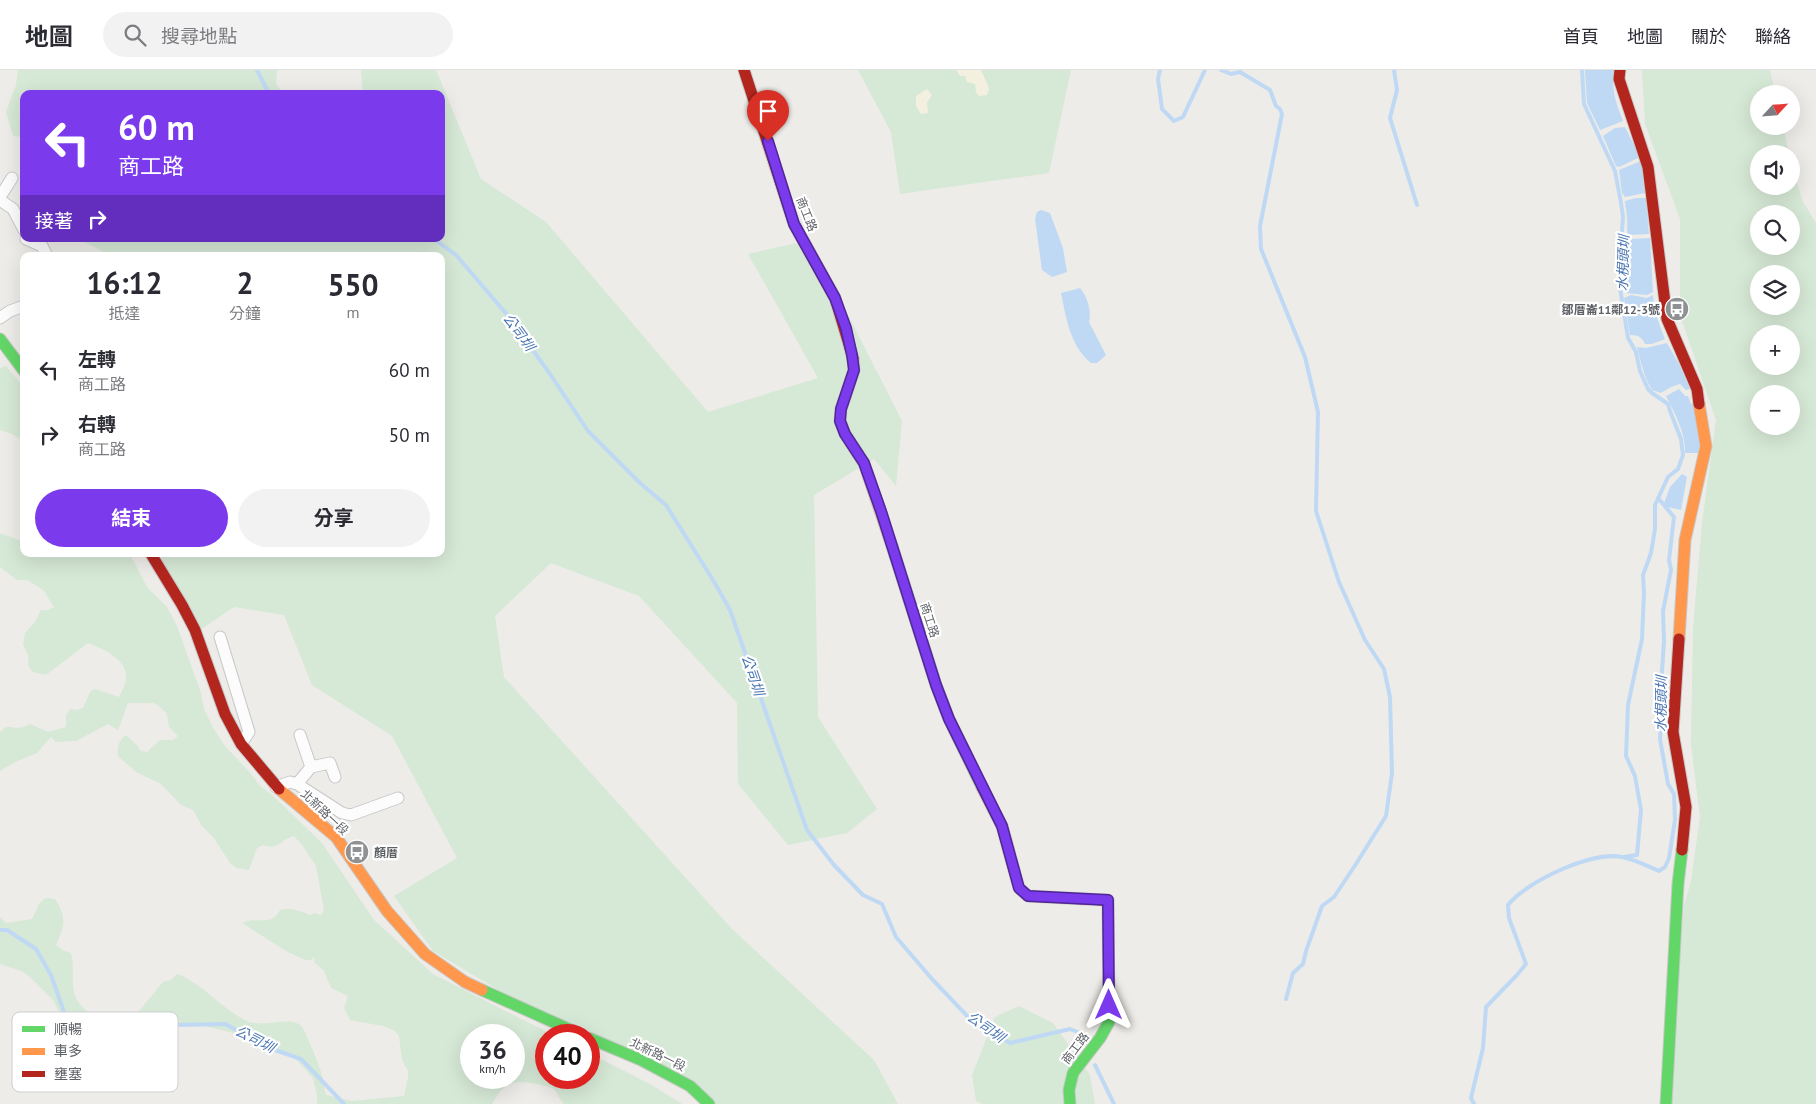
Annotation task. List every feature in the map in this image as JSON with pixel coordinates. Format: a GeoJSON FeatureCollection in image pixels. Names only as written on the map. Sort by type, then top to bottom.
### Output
{"type":"FeatureCollection","features":[{"type":"Feature","properties":{"kind":"street","name":"商工路"},"geometry":{"type":"LineString","coordinates":[[744,70],[794,224],[835,298],[846,328],[854,370],[841,409],[840,421],[845,434],[864,463],[936,685],[949,719],[1002,826],[1019,888],[1028,896],[1108,900],[1109,1022],[1100,1038],[1073,1073],[1069,1090],[1070,1104]]}},
{"type":"Feature","properties":{"kind":"street"},"geometry":{"type":"LineString","coordinates":[[1620,70],[1618,79],[1648,167],[1667,319],[1697,389],[1706,446],[1685,540],[1673,732],[1686,807],[1678,884],[1666,1104]]}},
{"type":"Feature","properties":{"kind":"street"},"geometry":{"type":"LineString","coordinates":[[12,178],[0,199],[13,209],[20,222]]}},
{"type":"Feature","properties":{"kind":"street"},"geometry":{"type":"LineString","coordinates":[[33,242],[42,246],[45,252]]}},
{"type":"Feature","properties":{"kind":"street"},"geometry":{"type":"LineString","coordinates":[[0,318],[10,311],[20,307]]}},
{"type":"Feature","properties":{"kind":"street"},"geometry":{"type":"LineString","coordinates":[[0,339],[20,367]]}},
{"type":"Feature","properties":{"kind":"street","name":"北新路一段"},"geometry":{"type":"LineString","coordinates":[[153,557],[195,630],[226,714],[241,744],[276,787],[336,837],[388,911],[425,954],[465,982],[556,1024]]}},
{"type":"Feature","properties":{"kind":"street"},"geometry":{"type":"LineString","coordinates":[[220,637],[249,732],[241,744]]}},
{"type":"Feature","properties":{"kind":"street"},"geometry":{"type":"LineString","coordinates":[[300,735],[311,767]]}},
{"type":"Feature","properties":{"kind":"street"},"geometry":{"type":"LineString","coordinates":[[297,784],[311,767],[330,763],[335,776]]}},
{"type":"Feature","properties":{"kind":"street"},"geometry":{"type":"LineString","coordinates":[[276,787],[290,782],[297,784],[342,813],[351,815],[398,798]]}},
{"type":"Feature","properties":{"kind":"street","name":"北新路一段"},"geometry":{"type":"LineString","coordinates":[[600,1043],[641,1060],[690,1086],[709,1104]]}},
{"type":"Feature","properties":{"kind":"green space"},"geometry":{"type":"Polygon","coordinates":[[[18,70],[277,70],[276,84],[281,90],[20,90],[20,137],[13,136],[6,112],[16,85],[18,70]]]}},
{"type":"Feature","properties":{"kind":"green space"},"geometry":{"type":"Polygon","coordinates":[[[361,70],[436,70],[444,90],[363,90],[361,70]]]}},
{"type":"Feature","properties":{"kind":"green space"},"geometry":{"type":"Polygon","coordinates":[[[858,70],[1071,70],[1049,173],[900,194],[891,132],[858,70]]]}},
{"type":"Feature","properties":{"kind":"green space"},"geometry":{"type":"Polygon","coordinates":[[[1642,70],[1770,70],[1773,85],[1750,85],[1750,135],[1785,135],[1787,145],[1750,145],[1750,195],[1800,195],[1800,192],[1803,202],[1816,223],[1816,1104],[1666,1104],[1684,906],[1691,881],[1700,817],[1691,744],[1693,628],[1702,523],[1716,420],[1680,315],[1680,219],[1645,124],[1642,70]]]}},
{"type":"Feature","properties":{"kind":"green space"},"geometry":{"type":"Polygon","coordinates":[[[445,92],[481,179],[546,222],[708,412],[818,378],[748,254],[810,240],[902,421],[896,486],[874,459],[814,495],[818,717],[877,809],[847,833],[788,845],[738,784],[737,703],[639,596],[551,563],[495,616],[504,677],[732,929],[874,1060],[898,1104],[710,1104],[600,1045],[600,1024],[561,1024],[505,994],[433,951],[394,896],[457,858],[392,736],[312,685],[284,615],[234,607],[197,632],[158,557],[445,557],[445,252],[103,252],[85,242],[445,242],[445,92]]]}},
{"type":"Feature","properties":{"kind":"green space"},"geometry":{"type":"Polygon","coordinates":[[[6,366],[20,383],[20,439],[0,430],[0,368],[6,366]]]}},
{"type":"Feature","properties":{"kind":"green space"},"geometry":{"type":"Polygon","coordinates":[[[0,533],[20,540],[20,557],[132,557],[147,587],[167,607],[177,626],[201,693],[204,709],[213,728],[225,746],[260,786],[271,794],[322,843],[374,920],[433,974],[535,1026],[535,1084],[525,1082],[525,1024],[460,1024],[460,1089],[503,1089],[492,1104],[317,1104],[313,1078],[297,1060],[252,1034],[233,1033],[192,1023],[178,1024],[178,1012],[138,1012],[163,982],[171,980],[177,974],[196,984],[229,1010],[247,1021],[261,1023],[284,1021],[297,1023],[302,1027],[319,1066],[326,1095],[352,1101],[404,1096],[408,1071],[402,1060],[399,1036],[395,1031],[383,1026],[350,1020],[344,1008],[348,996],[331,988],[324,971],[314,962],[315,957],[311,960],[305,960],[286,951],[242,923],[268,920],[283,909],[295,910],[310,915],[315,913],[321,915],[324,910],[316,866],[302,845],[294,836],[289,837],[277,846],[263,845],[257,848],[249,870],[237,868],[231,864],[213,837],[202,826],[193,810],[181,805],[161,784],[136,772],[118,756],[119,744],[126,735],[141,751],[147,752],[160,740],[173,740],[178,736],[169,727],[167,714],[159,706],[153,703],[128,703],[118,730],[108,724],[76,741],[56,742],[51,737],[37,753],[13,763],[0,771],[0,732],[6,727],[21,728],[30,724],[48,732],[66,727],[66,715],[70,709],[83,708],[90,692],[95,689],[119,697],[126,678],[125,669],[112,654],[88,643],[46,675],[33,672],[29,667],[28,655],[23,644],[25,633],[35,622],[41,610],[48,610],[54,607],[44,591],[27,580],[17,580],[0,567],[0,533]]]}},
{"type":"Feature","properties":{"kind":"green space"},"geometry":{"type":"Polygon","coordinates":[[[45,898],[55,899],[63,917],[63,927],[56,945],[71,953],[74,993],[77,1000],[88,1012],[59,1012],[54,1001],[29,976],[21,971],[0,964],[0,917],[6,923],[32,919],[39,904],[45,898]]]}},
{"type":"Feature","properties":{"kind":"green space"},"geometry":{"type":"Polygon","coordinates":[[[1019,1006],[1053,1023],[1090,1075],[1095,1104],[982,1104],[976,1101],[972,1075],[995,1017],[1019,1006]]]}},
{"type":"Feature","properties":{"kind":"green space"},"geometry":{"type":"Polygon","coordinates":[[[600,1059],[650,1084],[682,1104],[564,1104],[553,1089],[600,1089],[600,1059]]]}},
{"type":"Feature","properties":{"kind":"sand"},"geometry":{"type":"Polygon","coordinates":[[[956,70],[981,70],[989,88],[987,95],[979,96],[976,92],[975,84],[967,82],[965,76],[960,76],[956,70]]]}},
{"type":"Feature","properties":{"kind":"sand"},"geometry":{"type":"Polygon","coordinates":[[[927,89],[932,95],[927,103],[928,113],[921,114],[916,106],[916,96],[927,89]]]}},
{"type":"Feature","properties":{"kind":"water"},"geometry":{"type":"Polygon","coordinates":[[[1585,70],[1614,70],[1615,96],[1623,121],[1600,130],[1587,103],[1585,70]]]}},
{"type":"Feature","properties":{"kind":"water"},"geometry":{"type":"Polygon","coordinates":[[[1625,127],[1640,157],[1619,167],[1616,166],[1603,136],[1615,128],[1625,127]]]}},
{"type":"Feature","properties":{"kind":"water"},"geometry":{"type":"Polygon","coordinates":[[[1641,161],[1645,193],[1625,197],[1622,193],[1619,170],[1641,161]]]}},
{"type":"Feature","properties":{"kind":"water"},"geometry":{"type":"Polygon","coordinates":[[[1646,198],[1649,234],[1628,235],[1625,201],[1646,198]]]}},
{"type":"Feature","properties":{"kind":"water"},"geometry":{"type":"Polygon","coordinates":[[[1041,210],[1050,213],[1063,248],[1067,272],[1052,277],[1042,270],[1035,219],[1037,212],[1041,210]]]}},
{"type":"Feature","properties":{"kind":"water"},"geometry":{"type":"Polygon","coordinates":[[[1650,238],[1653,292],[1647,295],[1625,293],[1628,275],[1629,242],[1632,239],[1650,238]]]}},
{"type":"Feature","properties":{"kind":"water"},"geometry":{"type":"Polygon","coordinates":[[[1080,288],[1088,304],[1089,322],[1106,355],[1097,363],[1091,363],[1078,348],[1070,331],[1065,312],[1061,293],[1080,288]]]}},
{"type":"Feature","properties":{"kind":"water"},"geometry":{"type":"Polygon","coordinates":[[[1631,295],[1647,298],[1653,295],[1654,310],[1665,339],[1652,344],[1645,344],[1639,337],[1630,335],[1624,298],[1631,295]]]}},
{"type":"Feature","properties":{"kind":"water"},"geometry":{"type":"Polygon","coordinates":[[[1667,343],[1690,389],[1686,390],[1680,384],[1661,393],[1652,390],[1649,385],[1637,347],[1646,348],[1667,343]]]}},
{"type":"Feature","properties":{"kind":"water"},"geometry":{"type":"Polygon","coordinates":[[[1679,389],[1685,396],[1688,396],[1691,404],[1694,404],[1700,439],[1699,453],[1685,453],[1682,431],[1666,396],[1679,389]]]}},
{"type":"Feature","properties":{"kind":"water"},"geometry":{"type":"Polygon","coordinates":[[[1682,474],[1687,477],[1681,510],[1663,506],[1670,487],[1682,474]]]}},
{"type":"Feature","properties":{"kind":"waterway","name":"公司圳"},"geometry":{"type":"LineString","coordinates":[[257,70],[267,90]]}},
{"type":"Feature","properties":{"kind":"waterway"},"geometry":{"type":"LineString","coordinates":[[1160,70],[1158,79],[1162,109],[1174,121],[1183,117],[1205,70]]}},
{"type":"Feature","properties":{"kind":"waterway"},"geometry":{"type":"LineString","coordinates":[[1221,70],[1231,74],[1240,72],[1270,90],[1276,106],[1282,114],[1260,226],[1261,249],[1305,357],[1318,412],[1316,511],[1339,582],[1365,640],[1384,669],[1390,697],[1392,773],[1386,816],[1334,897],[1322,906],[1303,964],[1293,973],[1286,999]]}},
{"type":"Feature","properties":{"kind":"waterway"},"geometry":{"type":"LineString","coordinates":[[1394,70],[1397,90],[1390,118],[1417,205]]}},
{"type":"Feature","properties":{"kind":"waterway","name":"水梘頭圳"},"geometry":{"type":"LineString","coordinates":[[1582,70],[1584,104],[1615,171],[1621,203],[1622,231],[1625,245],[1624,272],[1620,288],[1628,338],[1636,352],[1640,371],[1648,389],[1668,404],[1681,439],[1683,455],[1678,469],[1668,477],[1655,505],[1655,529],[1651,553],[1643,575],[1642,639],[1628,705],[1626,756],[1635,776],[1641,810],[1637,855],[1623,857]]}},
{"type":"Feature","properties":{"kind":"waterway","name":"公司圳"},"geometry":{"type":"LineString","coordinates":[[438,242],[456,255],[509,317],[588,431],[640,483],[666,505],[730,610],[807,830],[834,865],[863,895],[882,904],[896,937],[972,1021],[1010,1043],[1070,1029],[1080,1033],[1084,1043]]}},
{"type":"Feature","properties":{"kind":"waterway","name":"水梘頭圳"},"geometry":{"type":"LineString","coordinates":[[1474,1104],[1471,1098],[1483,1048],[1486,1007],[1526,964],[1509,918],[1508,905],[1530,887],[1578,863],[1609,856],[1622,857],[1659,871],[1665,867],[1669,858],[1675,820],[1674,794],[1668,784],[1660,739],[1663,692],[1661,686],[1664,641],[1663,611],[1671,570],[1669,560],[1674,517],[1658,498]]}},
{"type":"Feature","properties":{"kind":"waterway","name":"公司圳"},"geometry":{"type":"LineString","coordinates":[[0,930],[7,930],[36,949],[51,975],[64,1012]]}},
{"type":"Feature","properties":{"kind":"waterway","name":"公司圳"},"geometry":{"type":"LineString","coordinates":[[178,1025],[225,1024],[272,1049],[301,1059],[344,1104]]}},
{"type":"Feature","properties":{"kind":"waterway","name":"公司圳"},"geometry":{"type":"LineString","coordinates":[[1095,1065],[1114,1104]]}},
{"type":"Feature","properties":{"kind":"traffic: fast"},"geometry":{"type":"LineString","coordinates":[[0,339],[20,366]]}},
{"type":"Feature","properties":{"kind":"traffic: fast"},"geometry":{"type":"LineString","coordinates":[[892,546],[936,685],[949,719],[982,787]]}},
{"type":"Feature","properties":{"kind":"traffic: fast"},"geometry":{"type":"LineString","coordinates":[[1666,1104],[1678,884],[1682,850]]}},
{"type":"Feature","properties":{"kind":"traffic: fast"},"geometry":{"type":"LineString","coordinates":[[1070,1104],[1069,1090],[1073,1073],[1100,1038],[1109,1022],[1108,900],[1105,900]]}},
{"type":"Feature","properties":{"kind":"traffic: fast"},"geometry":{"type":"LineString","coordinates":[[482,990],[558,1024]]}},
{"type":"Feature","properties":{"kind":"traffic: fast"},"geometry":{"type":"LineString","coordinates":[[600,1043],[641,1060],[690,1086],[709,1104]]}},
{"type":"Feature","properties":{"kind":"traffic: slow"},"geometry":{"type":"LineString","coordinates":[[853,358],[854,370],[841,409],[840,421],[845,434],[864,463],[892,546]]}},
{"type":"Feature","properties":{"kind":"traffic: slow"},"geometry":{"type":"LineString","coordinates":[[1679,639],[1685,540],[1706,446],[1699,404]]}},
{"type":"Feature","properties":{"kind":"traffic: slow"},"geometry":{"type":"LineString","coordinates":[[279,789],[336,837],[387,911],[425,954],[465,982],[482,990]]}},
{"type":"Feature","properties":{"kind":"traffic: jam"},"geometry":{"type":"LineString","coordinates":[[744,70],[794,224],[835,298],[853,358]]}},
{"type":"Feature","properties":{"kind":"traffic: jam"},"geometry":{"type":"LineString","coordinates":[[1620,70],[1619,79],[1648,167],[1667,319],[1697,389],[1699,404]]}},
{"type":"Feature","properties":{"kind":"traffic: jam"},"geometry":{"type":"LineString","coordinates":[[153,557],[195,630],[225,714],[241,744],[279,789]]}},
{"type":"Feature","properties":{"kind":"traffic: jam"},"geometry":{"type":"LineString","coordinates":[[1679,639],[1673,732],[1686,807],[1682,850]]}},
{"type":"Feature","properties":{"kind":"traffic: jam"},"geometry":{"type":"LineString","coordinates":[[982,787],[1002,826],[1019,888],[1028,896],[1105,900]]}},
{"type":"Feature","properties":{"kind":"place","name":"鄒厝崙11鄰12-3號"},"geometry":{"type":"Point","coordinates":[1677,309]}},
{"type":"Feature","properties":{"kind":"place","name":"顏厝"},"geometry":{"type":"Point","coordinates":[357,852]}},
{"type":"Feature","properties":{"kind":"route"},"geometry":{"type":"LineString","coordinates":[[768,141],[794,224],[835,298],[846,328],[854,370],[841,409],[840,421],[845,434],[864,463],[936,685],[949,719],[1002,826],[1019,888],[1028,896],[1108,900],[1109,1005]]}}]}
